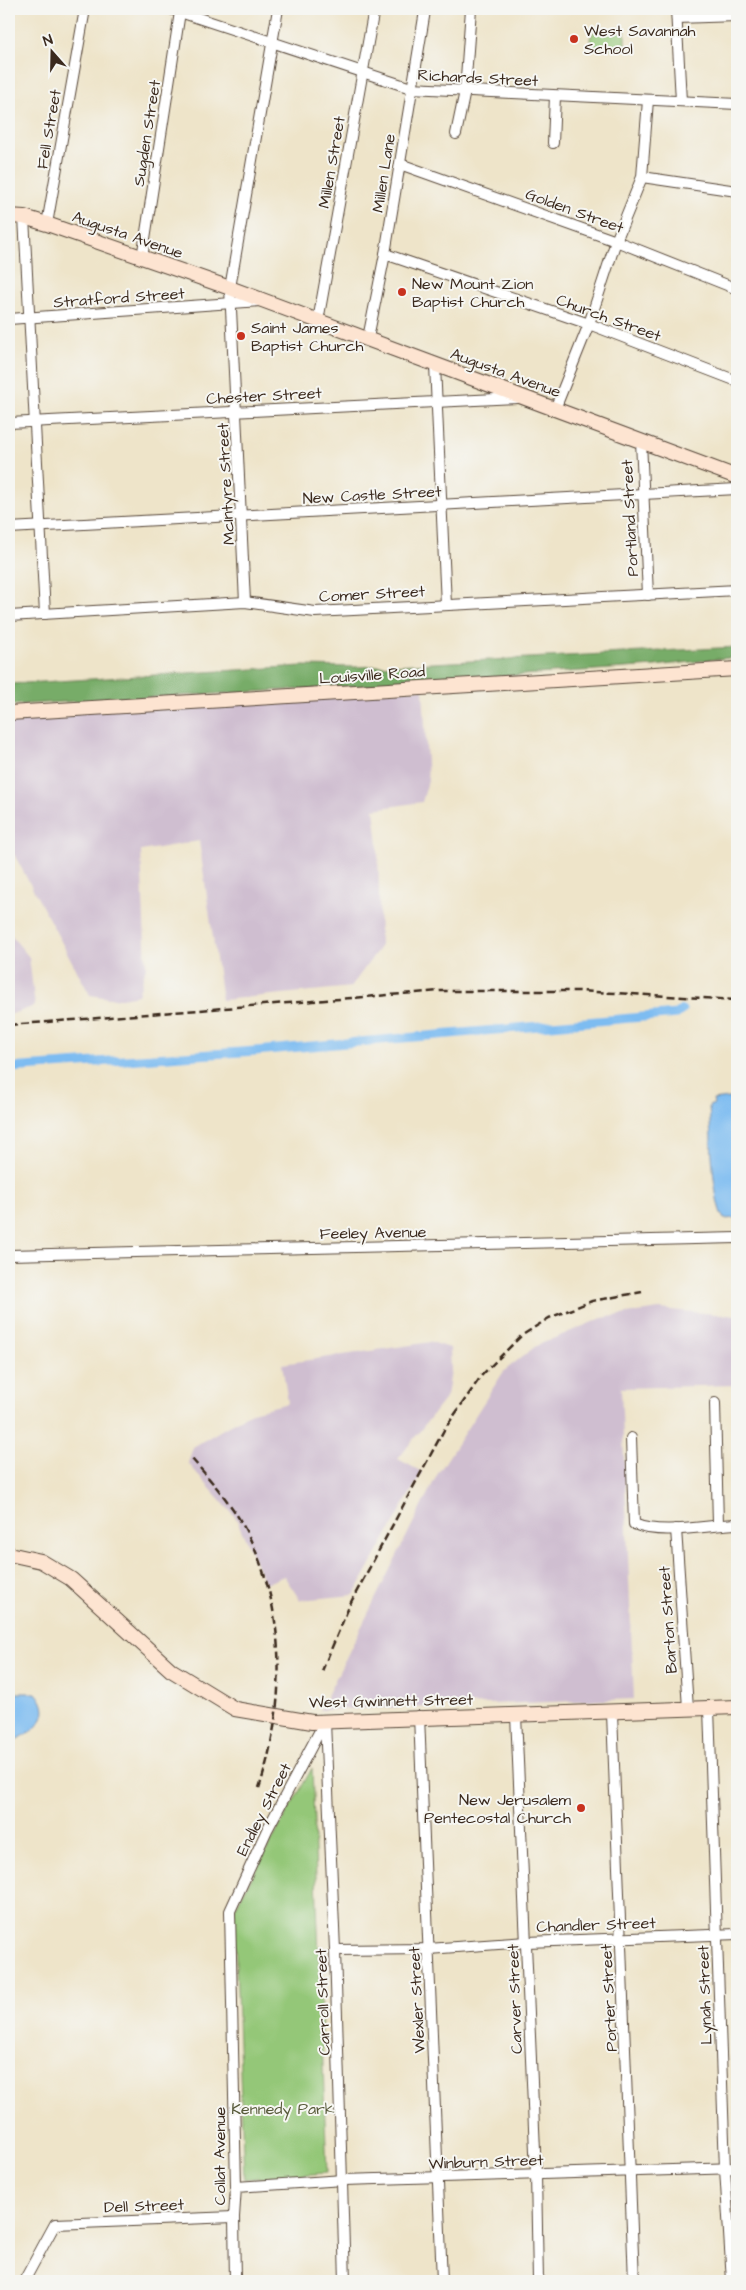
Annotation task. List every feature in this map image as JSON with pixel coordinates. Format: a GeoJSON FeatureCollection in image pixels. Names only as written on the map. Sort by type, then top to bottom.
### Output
{"type":"FeatureCollection","features":[{"type":"Feature","properties":{"kind":"main road","name":"Augusta Avenue"},"geometry":{"type":"LineString","coordinates":[[9,216],[24,217],[47,224],[230,288],[737,477]]}},
{"type":"Feature","properties":{"kind":"main road","name":"Louisville Road"},"geometry":{"type":"LineString","coordinates":[[9,713],[737,669]]}},
{"type":"Feature","properties":{"kind":"main road","name":"West Gwinnett Street"},"geometry":{"type":"LineString","coordinates":[[9,1554],[41,1561],[71,1580],[171,1670],[236,1709],[312,1722],[419,1716],[516,1716],[737,1707]]}},
{"type":"Feature","properties":{"kind":"street","name":"Fell Street"},"geometry":{"type":"LineString","coordinates":[[47,224],[85,9]]}},
{"type":"Feature","properties":{"kind":"street"},"geometry":{"type":"LineString","coordinates":[[230,288],[278,9]]}},
{"type":"Feature","properties":{"kind":"street","name":"Millen Street"},"geometry":{"type":"LineString","coordinates":[[318,321],[374,9]]}},
{"type":"Feature","properties":{"kind":"street"},"geometry":{"type":"LineString","coordinates":[[456,134],[465,92],[471,9]]}},
{"type":"Feature","properties":{"kind":"street","name":"Richards Street"},"geometry":{"type":"LineString","coordinates":[[175,10],[272,44],[411,88],[737,104]]}},
{"type":"Feature","properties":{"kind":"street","name":"Sugden Street"},"geometry":{"type":"LineString","coordinates":[[142,258],[175,10]]}},
{"type":"Feature","properties":{"kind":"street","name":"Millen Lane"},"geometry":{"type":"LineString","coordinates":[[368,338],[385,254],[425,11]]}},
{"type":"Feature","properties":{"kind":"street"},"geometry":{"type":"LineString","coordinates":[[681,101],[677,14],[737,16]]}},
{"type":"Feature","properties":{"kind":"street"},"geometry":{"type":"LineString","coordinates":[[553,143],[555,96]]}},
{"type":"Feature","properties":{"kind":"street"},"geometry":{"type":"LineString","coordinates":[[555,409],[589,324],[616,241],[642,177],[648,100]]}},
{"type":"Feature","properties":{"kind":"street","name":"Golden Street"},"geometry":{"type":"LineString","coordinates":[[400,164],[616,241],[737,289]]}},
{"type":"Feature","properties":{"kind":"street"},"geometry":{"type":"LineString","coordinates":[[642,177],[737,191]]}},
{"type":"Feature","properties":{"kind":"street"},"geometry":{"type":"LineString","coordinates":[[24,217],[45,614]]}},
{"type":"Feature","properties":{"kind":"street","name":"Church Street"},"geometry":{"type":"LineString","coordinates":[[385,254],[589,324],[737,381]]}},
{"type":"Feature","properties":{"kind":"street","name":"McIntyre Street"},"geometry":{"type":"LineString","coordinates":[[230,288],[245,602]]}},
{"type":"Feature","properties":{"kind":"street","name":"Augusta Avenue"},"geometry":{"type":"LineString","coordinates":[[232,304],[263,301]]}},
{"type":"Feature","properties":{"kind":"street","name":"Stratford Street"},"geometry":{"type":"LineString","coordinates":[[9,319],[232,304]]}},
{"type":"Feature","properties":{"kind":"street"},"geometry":{"type":"LineString","coordinates":[[435,365],[446,605]]}},
{"type":"Feature","properties":{"kind":"street","name":"Chester Street"},"geometry":{"type":"LineString","coordinates":[[9,423],[521,397]]}},
{"type":"Feature","properties":{"kind":"street","name":"Portland Street"},"geometry":{"type":"LineString","coordinates":[[641,441],[648,595]]}},
{"type":"Feature","properties":{"kind":"street","name":"New Castle Street"},"geometry":{"type":"LineString","coordinates":[[9,528],[737,489]]}},
{"type":"Feature","properties":{"kind":"street","name":"Comer Street"},"geometry":{"type":"LineString","coordinates":[[9,616],[245,602],[273,604],[315,612],[737,590]]}},
{"type":"Feature","properties":{"kind":"street","name":"Feeley Avenue"},"geometry":{"type":"LineString","coordinates":[[9,1255],[737,1238]]}},
{"type":"Feature","properties":{"kind":"street"},"geometry":{"type":"LineString","coordinates":[[715,1403],[718,1524]]}},
{"type":"Feature","properties":{"kind":"street"},"geometry":{"type":"LineString","coordinates":[[631,1438],[634,1524],[642,1528],[676,1529],[718,1524],[737,1524]]}},
{"type":"Feature","properties":{"kind":"street","name":"Barton Street"},"geometry":{"type":"LineString","coordinates":[[676,1529],[688,1708]]}},
{"type":"Feature","properties":{"kind":"street","name":"Lynah Street"},"geometry":{"type":"LineString","coordinates":[[709,1708],[725,2168],[732,2281]]}},
{"type":"Feature","properties":{"kind":"street","name":"Porter Street"},"geometry":{"type":"LineString","coordinates":[[612,1713],[634,2281]]}},
{"type":"Feature","properties":{"kind":"street","name":"Wexler Street"},"geometry":{"type":"LineString","coordinates":[[419,1716],[442,2281]]}},
{"type":"Feature","properties":{"kind":"street","name":"Carver Street"},"geometry":{"type":"LineString","coordinates":[[516,1716],[527,1942],[538,2281]]}},
{"type":"Feature","properties":{"kind":"street","name":"Endley Street"},"geometry":{"type":"LineString","coordinates":[[230,1911],[267,1830],[325,1721]]}},
{"type":"Feature","properties":{"kind":"street","name":"Carroll Street"},"geometry":{"type":"LineString","coordinates":[[325,1721],[344,2180],[345,2281]]}},
{"type":"Feature","properties":{"kind":"street","name":"Collat Avenue"},"geometry":{"type":"LineString","coordinates":[[230,1911],[236,2187],[234,2217],[235,2281]]}},
{"type":"Feature","properties":{"kind":"street","name":"Chandler Street"},"geometry":{"type":"LineString","coordinates":[[335,1950],[428,1949],[527,1942],[737,1934]]}},
{"type":"Feature","properties":{"kind":"street","name":"Winburn Street"},"geometry":{"type":"LineString","coordinates":[[236,2187],[344,2180],[737,2168]]}},
{"type":"Feature","properties":{"kind":"street","name":"Dell Street"},"geometry":{"type":"LineString","coordinates":[[24,2281],[55,2224],[234,2217]]}},
{"type":"Feature","properties":{"kind":"shaded area"},"geometry":{"type":"Polygon","coordinates":[[[423,689],[428,781],[422,802],[374,809],[378,845],[380,947],[351,987],[222,1000],[199,841],[141,851],[146,967],[138,995],[116,999],[90,995],[9,845],[9,713],[423,689]]]}},
{"type":"Feature","properties":{"kind":"shaded area"},"geometry":{"type":"Polygon","coordinates":[[[9,933],[29,957],[35,1006],[9,1015],[9,933]]]}},
{"type":"Feature","properties":{"kind":"shaded area"},"geometry":{"type":"Polygon","coordinates":[[[659,1309],[737,1316],[737,1385],[621,1388],[634,1699],[320,1710],[437,1475],[504,1371],[536,1346],[602,1318],[659,1309]]]}},
{"type":"Feature","properties":{"kind":"shaded area"},"geometry":{"type":"Polygon","coordinates":[[[431,1342],[450,1348],[451,1371],[447,1396],[398,1459],[422,1472],[354,1595],[300,1600],[284,1576],[265,1584],[236,1518],[188,1463],[193,1447],[252,1412],[288,1403],[282,1364],[431,1342]]]}},
{"type":"Feature","properties":{"kind":"green space"},"geometry":{"type":"Polygon","coordinates":[[[595,30],[625,30],[625,49],[591,48],[590,38],[595,30]]]}},
{"type":"Feature","properties":{"kind":"green space"},"geometry":{"type":"Polygon","coordinates":[[[737,647],[737,657],[655,666],[360,686],[9,705],[9,684],[302,666],[357,667],[737,647]]]}},
{"type":"Feature","properties":{"kind":"green space","name":"Kennedy Park"},"geometry":{"type":"Polygon","coordinates":[[[312,1768],[327,2173],[244,2179],[234,1910],[312,1768]]]}},
{"type":"Feature","properties":{"kind":"water"},"geometry":{"type":"Polygon","coordinates":[[[737,1097],[737,1218],[724,1219],[720,1211],[715,1183],[709,1106],[714,1104],[713,1100],[737,1097]]]}},
{"type":"Feature","properties":{"kind":"water"},"geometry":{"type":"Polygon","coordinates":[[[9,1693],[36,1693],[42,1702],[44,1710],[39,1724],[18,1739],[10,1742],[9,1693]]]}},
{"type":"Feature","properties":{"kind":"waterway"},"geometry":{"type":"LineString","coordinates":[[9,1068],[255,1051],[677,1014],[682,1010]]}},
{"type":"Feature","properties":{"kind":"railway"},"geometry":{"type":"LineString","coordinates":[[9,1025],[440,991],[579,991],[737,1000]]}},
{"type":"Feature","properties":{"kind":"railway"},"geometry":{"type":"LineString","coordinates":[[322,1671],[351,1602],[444,1430],[482,1375],[521,1336],[549,1318],[592,1301],[642,1292]]}},
{"type":"Feature","properties":{"kind":"railway"},"geometry":{"type":"LineString","coordinates":[[192,1459],[230,1505],[252,1543],[265,1577],[273,1611],[278,1647],[278,1683],[275,1719],[269,1754],[259,1788]]}},
{"type":"Feature","properties":{"kind":"place","name":"West Savannah School"},"geometry":{"type":"Point","coordinates":[574,39]}},
{"type":"Feature","properties":{"kind":"place","name":"New Mount Zion Baptist Church"},"geometry":{"type":"Point","coordinates":[402,292]}},
{"type":"Feature","properties":{"kind":"place","name":"Saint James Baptist Church"},"geometry":{"type":"Point","coordinates":[241,336]}},
{"type":"Feature","properties":{"kind":"place","name":"New Jerusalem Pentecostal Church"},"geometry":{"type":"Point","coordinates":[581,1808]}}]}
